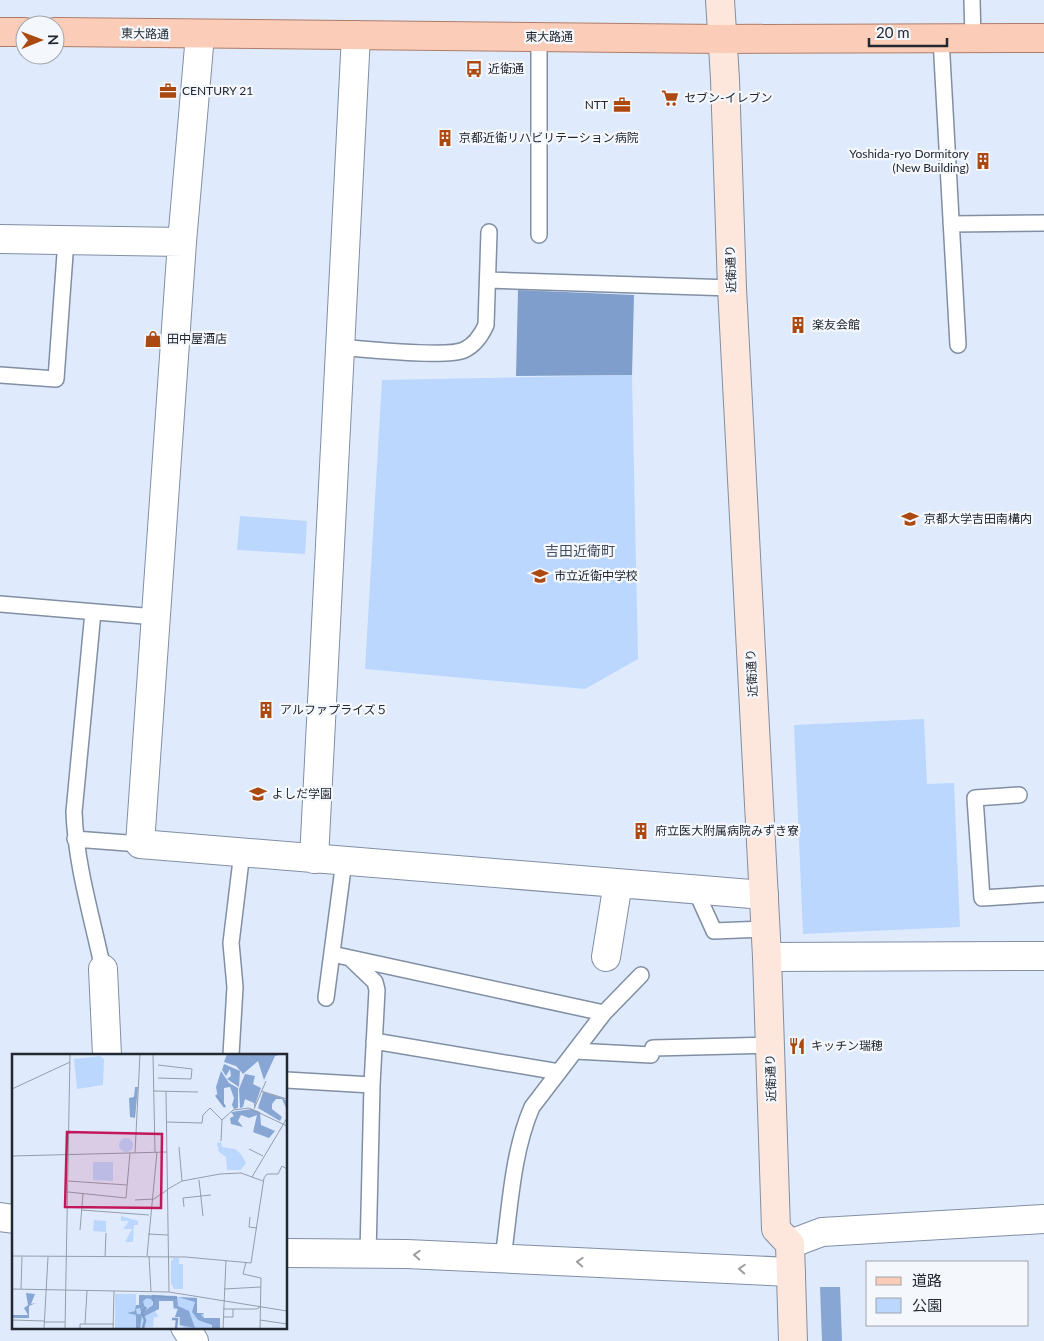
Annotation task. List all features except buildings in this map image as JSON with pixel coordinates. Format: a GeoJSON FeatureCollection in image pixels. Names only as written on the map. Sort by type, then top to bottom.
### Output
{"type":"FeatureCollection","features":[{"type":"Feature","properties":{"kind":"main road"},"geometry":{"type":"LineString","coordinates":[[0,32],[15,32]]}},
{"type":"Feature","properties":{"kind":"main road","name":"東大路通"},"geometry":{"type":"LineString","coordinates":[[65,32],[356,36],[1044,38]]}},
{"type":"Feature","properties":{"kind":"street","name":"近衛通り"},"geometry":{"type":"LineString","coordinates":[[720,0],[732,288],[766,929],[776,1229],[790,1244]]}},
{"type":"Feature","properties":{"kind":"street"},"geometry":{"type":"LineString","coordinates":[[200,35],[182,242],[140,844],[764,895]]}},
{"type":"Feature","properties":{"kind":"street"},"geometry":{"type":"LineString","coordinates":[[314,858],[356,36]]}},
{"type":"Feature","properties":{"kind":"street"},"geometry":{"type":"LineString","coordinates":[[0,239],[182,242]]}},
{"type":"Feature","properties":{"kind":"street"},"geometry":{"type":"LineString","coordinates":[[606,957],[618,883]]}},
{"type":"Feature","properties":{"kind":"street"},"geometry":{"type":"LineString","coordinates":[[767,957],[1044,956]]}},
{"type":"Feature","properties":{"kind":"street"},"geometry":{"type":"LineString","coordinates":[[103,969],[107,1054]]}},
{"type":"Feature","properties":{"kind":"street"},"geometry":{"type":"LineString","coordinates":[[793,1341],[790,1244],[822,1232],[1044,1219]]}},
{"type":"Feature","properties":{"kind":"street"},"geometry":{"type":"LineString","coordinates":[[288,1252],[503,1258],[791,1272]]}},
{"type":"Feature","properties":{"kind":"street"},"geometry":{"type":"LineString","coordinates":[[187,1328],[194,1341]]}},
{"type":"Feature","properties":{"kind":"lane"},"geometry":{"type":"LineString","coordinates":[[972,0],[973,38]]}},
{"type":"Feature","properties":{"kind":"lane"},"geometry":{"type":"LineString","coordinates":[[539,37],[539,235]]}},
{"type":"Feature","properties":{"kind":"lane"},"geometry":{"type":"LineString","coordinates":[[941,39],[958,345]]}},
{"type":"Feature","properties":{"kind":"lane"},"geometry":{"type":"LineString","coordinates":[[951,224],[1044,223]]}},
{"type":"Feature","properties":{"kind":"lane"},"geometry":{"type":"LineString","coordinates":[[339,347],[442,353],[462,351],[477,340],[486,325],[489,232]]}},
{"type":"Feature","properties":{"kind":"lane"},"geometry":{"type":"LineString","coordinates":[[0,375],[56,379],[66,240]]}},
{"type":"Feature","properties":{"kind":"lane"},"geometry":{"type":"LineString","coordinates":[[488,280],[732,288]]}},
{"type":"Feature","properties":{"kind":"lane"},"geometry":{"type":"LineString","coordinates":[[0,604],[156,616]]}},
{"type":"Feature","properties":{"kind":"lane"},"geometry":{"type":"LineString","coordinates":[[93,612],[74,812],[75,839],[81,880],[89,904],[103,969]]}},
{"type":"Feature","properties":{"kind":"lane"},"geometry":{"type":"LineString","coordinates":[[1019,795],[975,798],[982,898],[1044,894]]}},
{"type":"Feature","properties":{"kind":"lane"},"geometry":{"type":"LineString","coordinates":[[75,839],[140,844]]}},
{"type":"Feature","properties":{"kind":"lane"},"geometry":{"type":"LineString","coordinates":[[231,1054],[235,987],[231,943],[242,852]]}},
{"type":"Feature","properties":{"kind":"lane"},"geometry":{"type":"LineString","coordinates":[[326,998],[344,861]]}},
{"type":"Feature","properties":{"kind":"lane"},"geometry":{"type":"LineString","coordinates":[[695,889],[714,931],[766,929]]}},
{"type":"Feature","properties":{"kind":"lane"},"geometry":{"type":"LineString","coordinates":[[332,954],[604,1013]]}},
{"type":"Feature","properties":{"kind":"lane"},"geometry":{"type":"LineString","coordinates":[[349,958],[375,982],[377,990],[372,1085],[368,1254]]}},
{"type":"Feature","properties":{"kind":"lane"},"geometry":{"type":"LineString","coordinates":[[503,1258],[526,1120],[532,1107],[604,1013],[641,975]]}},
{"type":"Feature","properties":{"kind":"lane"},"geometry":{"type":"LineString","coordinates":[[374,1041],[559,1072]]}},
{"type":"Feature","properties":{"kind":"lane"},"geometry":{"type":"LineString","coordinates":[[575,1051],[651,1055],[653,1048],[770,1045]]}},
{"type":"Feature","properties":{"kind":"lane"},"geometry":{"type":"LineString","coordinates":[[288,1080],[372,1085]]}},
{"type":"Feature","properties":{"kind":"green space"},"geometry":{"type":"Polygon","coordinates":[[[632,375],[638,659],[585,689],[365,669],[382,380],[632,375]]]}},
{"type":"Feature","properties":{"kind":"green space"},"geometry":{"type":"Polygon","coordinates":[[[240,516],[307,521],[305,554],[237,550],[240,516]]]}},
{"type":"Feature","properties":{"kind":"green space"},"geometry":{"type":"Polygon","coordinates":[[[924,719],[927,784],[954,783],[960,927],[803,934],[794,725],[924,719]]]}},
{"type":"Feature","properties":{"kind":"shaded area"},"geometry":{"type":"Polygon","coordinates":[[[518,290],[634,295],[632,375],[516,376],[518,290]]]}},
{"type":"Feature","properties":{"kind":"shaded area"},"geometry":{"type":"Polygon","coordinates":[[[820,1287],[840,1287],[842,1341],[822,1341],[820,1287]]]}},
{"type":"Feature","properties":{"kind":"place","name":"近衛通"},"geometry":{"type":"Point","coordinates":[474,69]}},
{"type":"Feature","properties":{"kind":"place","name":"CENTURY 21"},"geometry":{"type":"Point","coordinates":[168,91]}},
{"type":"Feature","properties":{"kind":"place","name":"セブン-イレブン"},"geometry":{"type":"Point","coordinates":[670,98]}},
{"type":"Feature","properties":{"kind":"place","name":"NTT"},"geometry":{"type":"Point","coordinates":[622,105]}},
{"type":"Feature","properties":{"kind":"place","name":"京都近衛リハビリテーション病院"},"geometry":{"type":"Point","coordinates":[445,138]}},
{"type":"Feature","properties":{"kind":"place","name":"Yoshida-ryo Dormitory (New Building)"},"geometry":{"type":"Point","coordinates":[983,161]}},
{"type":"Feature","properties":{"kind":"place","name":"楽友会館"},"geometry":{"type":"Point","coordinates":[798,325]}},
{"type":"Feature","properties":{"kind":"place","name":"田中屋酒店"},"geometry":{"type":"Point","coordinates":[153,339]}},
{"type":"Feature","properties":{"kind":"place","name":"京都大学吉田南構内"},"geometry":{"type":"Point","coordinates":[910,519]}},
{"type":"Feature","properties":{"kind":"place","name":"市立近衛中学校"},"geometry":{"type":"Point","coordinates":[540,576]}},
{"type":"Feature","properties":{"kind":"place","name":"アルファプライズ５"},"geometry":{"type":"Point","coordinates":[266,710]}},
{"type":"Feature","properties":{"kind":"place","name":"よしだ学園"},"geometry":{"type":"Point","coordinates":[258,794]}},
{"type":"Feature","properties":{"kind":"place","name":"府立医大附属病院みずき寮"},"geometry":{"type":"Point","coordinates":[641,831]}},
{"type":"Feature","properties":{"kind":"place","name":"キッチン瑞穂"},"geometry":{"type":"Point","coordinates":[797,1046]}},
{"type":"Feature","properties":{"kind":"district","name":"吉田近衛町"},"geometry":{"type":"Point","coordinates":[580,551]}}]}
